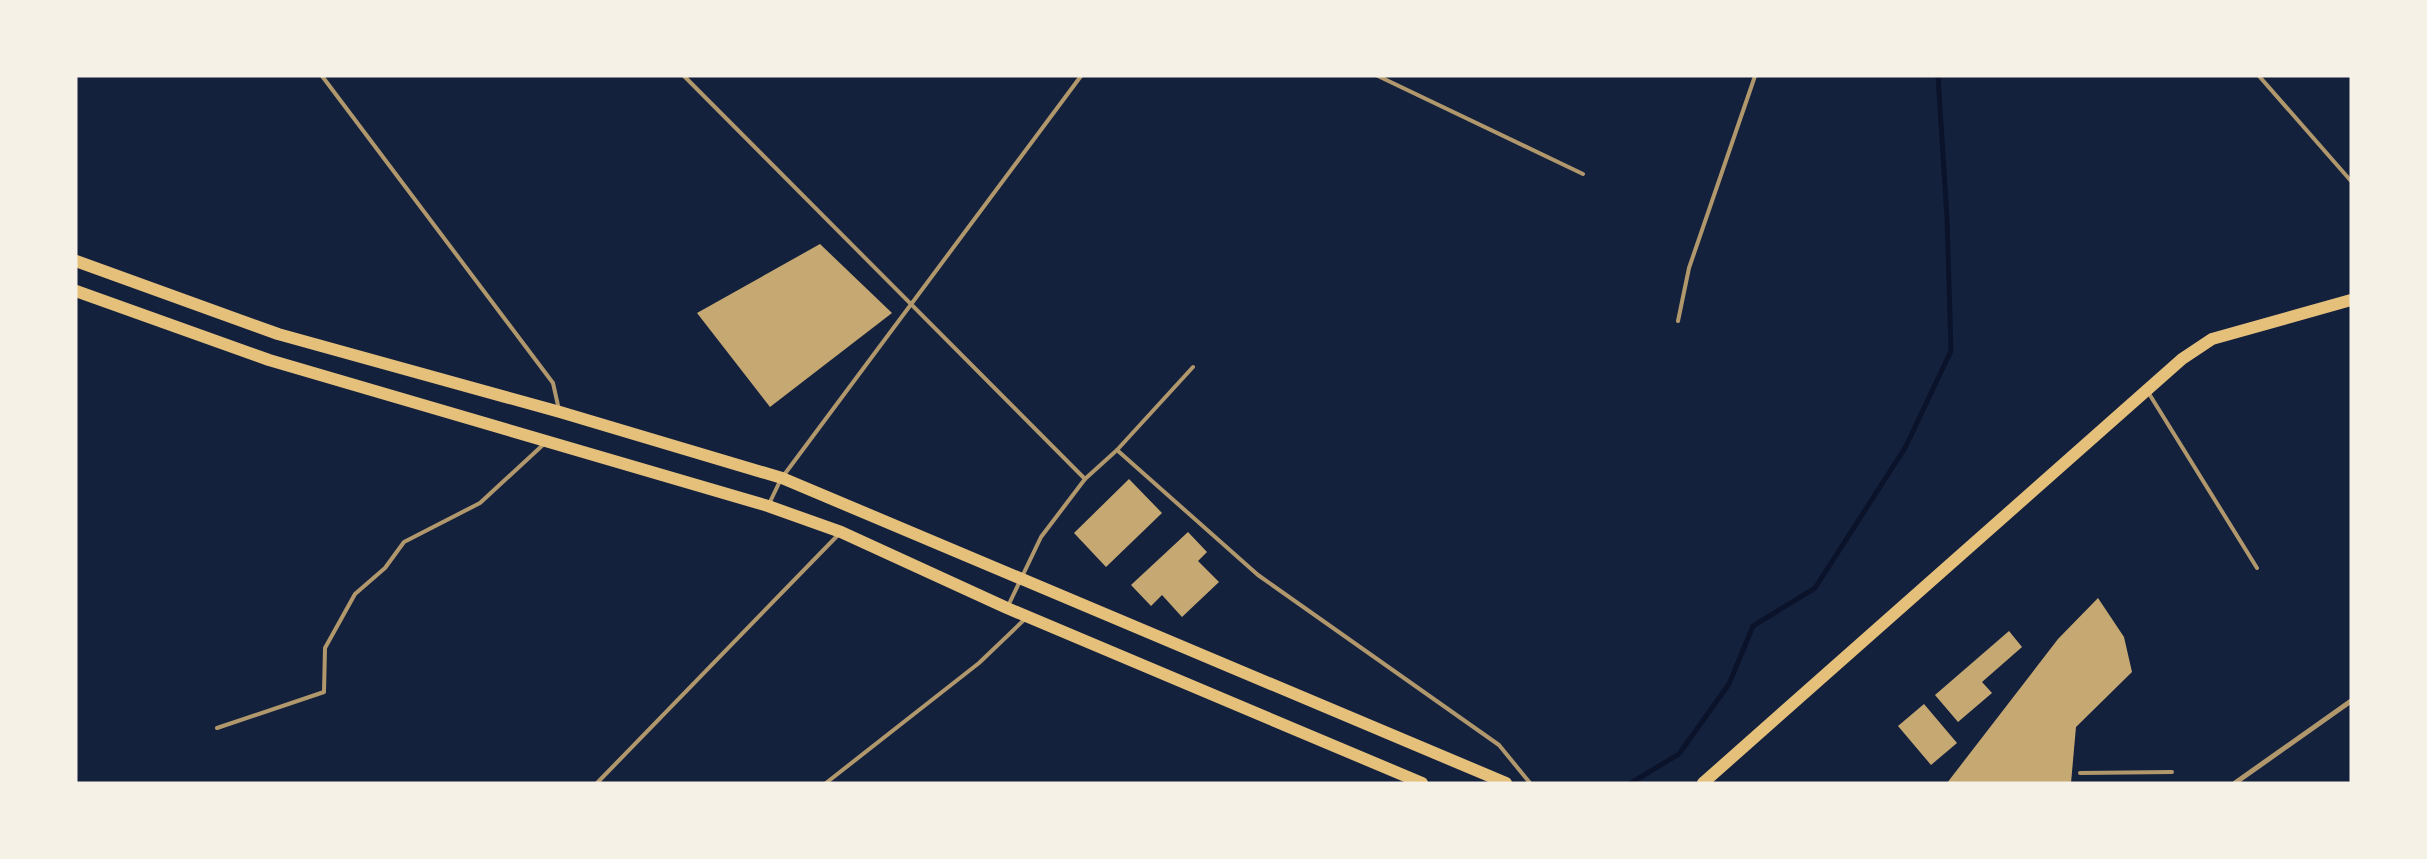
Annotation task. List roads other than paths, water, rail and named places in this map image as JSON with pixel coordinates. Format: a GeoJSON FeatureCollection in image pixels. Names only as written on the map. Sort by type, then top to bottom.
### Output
{"type":"FeatureCollection","features":[{"type":"Feature","properties":{"kind":"main road"},"geometry":{"type":"LineString","coordinates":[[76,260],[278,334],[560,412],[782,478],[1020,580],[1506,783]]}},
{"type":"Feature","properties":{"kind":"main road"},"geometry":{"type":"LineString","coordinates":[[76,291],[269,360],[768,506],[841,532],[1007,608],[1422,783]]}},
{"type":"Feature","properties":{"kind":"main road"},"geometry":{"type":"LineString","coordinates":[[1703,783],[2182,359],[2212,339],[2351,300]]}},
{"type":"Feature","properties":{"kind":"street"},"geometry":{"type":"LineString","coordinates":[[2235,783],[2351,700]]}},
{"type":"Feature","properties":{"kind":"lane"},"geometry":{"type":"LineString","coordinates":[[322,76],[553,383],[560,412]]}},
{"type":"Feature","properties":{"kind":"lane"},"geometry":{"type":"LineString","coordinates":[[684,76],[1086,479]]}},
{"type":"Feature","properties":{"kind":"lane"},"geometry":{"type":"LineString","coordinates":[[768,506],[782,478],[1081,76]]}},
{"type":"Feature","properties":{"kind":"lane"},"geometry":{"type":"LineString","coordinates":[[1378,76],[1583,174]]}},
{"type":"Feature","properties":{"kind":"lane"},"geometry":{"type":"LineString","coordinates":[[1678,321],[1688,268],[1755,76]]}},
{"type":"Feature","properties":{"kind":"lane"},"geometry":{"type":"LineString","coordinates":[[2259,76],[2351,181]]}},
{"type":"Feature","properties":{"kind":"lane"},"geometry":{"type":"LineString","coordinates":[[1007,608],[1041,537],[1086,479],[1118,450],[1193,367]]}},
{"type":"Feature","properties":{"kind":"lane"},"geometry":{"type":"LineString","coordinates":[[2147,390],[2257,568]]}},
{"type":"Feature","properties":{"kind":"lane"},"geometry":{"type":"LineString","coordinates":[[216,728],[324,692],[324,648],[355,594],[385,568],[404,542],[480,503],[546,442]]}},
{"type":"Feature","properties":{"kind":"lane"},"geometry":{"type":"LineString","coordinates":[[1118,450],[1258,575],[1499,746],[1530,783]]}},
{"type":"Feature","properties":{"kind":"lane"},"geometry":{"type":"LineString","coordinates":[[596,783],[841,532]]}},
{"type":"Feature","properties":{"kind":"lane"},"geometry":{"type":"LineString","coordinates":[[826,783],[980,663],[1028,616]]}},
{"type":"Feature","properties":{"kind":"lane"},"geometry":{"type":"LineString","coordinates":[[2080,773],[2172,772]]}},
{"type":"Feature","properties":{"kind":"waterway"},"geometry":{"type":"LineString","coordinates":[[1631,783],[1679,754],[1729,684],[1753,626],[1815,588],[1905,448],[1951,351],[1947,218],[1938,76]]}}]}
